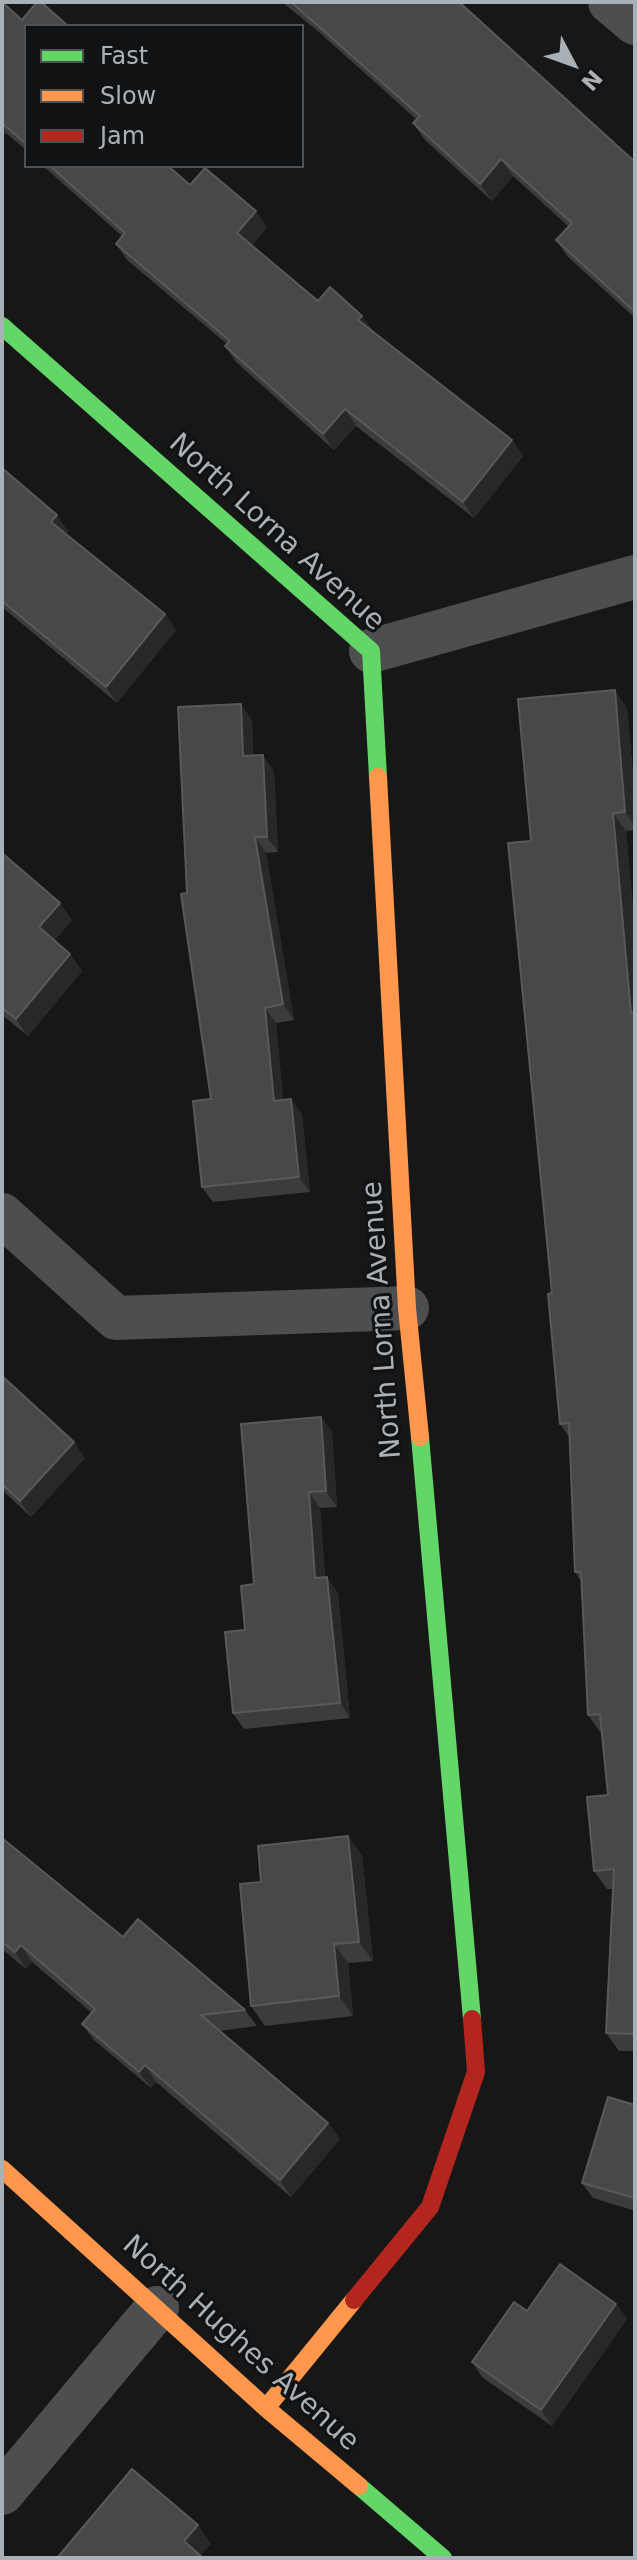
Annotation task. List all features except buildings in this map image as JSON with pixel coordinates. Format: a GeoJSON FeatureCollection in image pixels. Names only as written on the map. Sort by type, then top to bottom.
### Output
{"type":"FeatureCollection","features":[{"type":"Feature","properties":{"kind":"street"},"geometry":{"type":"LineString","coordinates":[[610,2],[635,23]]}},
{"type":"Feature","properties":{"kind":"street","name":"North Lorna Avenue"},"geometry":{"type":"LineString","coordinates":[[2,326],[371,651],[407,1308],[458,1836],[476,2072],[430,2207],[266,2408]]}},
{"type":"Feature","properties":{"kind":"street"},"geometry":{"type":"LineString","coordinates":[[371,651],[635,577]]}},
{"type":"Feature","properties":{"kind":"street"},"geometry":{"type":"LineString","coordinates":[[2,1215],[116,1318],[407,1308]]}},
{"type":"Feature","properties":{"kind":"street","name":"North Hughes Avenue"},"geometry":{"type":"LineString","coordinates":[[2,2169],[266,2408],[443,2558]]}},
{"type":"Feature","properties":{"kind":"street"},"geometry":{"type":"LineString","coordinates":[[2,2493],[157,2308]]}},
{"type":"Feature","properties":{"kind":"traffic: fast"},"geometry":{"type":"LineString","coordinates":[[2,326],[371,651],[378,777]]}},
{"type":"Feature","properties":{"kind":"traffic: fast"},"geometry":{"type":"LineString","coordinates":[[420,1437],[472,2019]]}},
{"type":"Feature","properties":{"kind":"traffic: fast"},"geometry":{"type":"LineString","coordinates":[[359,2486],[443,2558]]}},
{"type":"Feature","properties":{"kind":"traffic: slow"},"geometry":{"type":"LineString","coordinates":[[378,777],[407,1308],[420,1437]]}},
{"type":"Feature","properties":{"kind":"traffic: slow"},"geometry":{"type":"LineString","coordinates":[[2,2169],[266,2408],[359,2486]]}},
{"type":"Feature","properties":{"kind":"traffic: slow"},"geometry":{"type":"LineString","coordinates":[[266,2408],[354,2300]]}},
{"type":"Feature","properties":{"kind":"traffic: jam"},"geometry":{"type":"LineString","coordinates":[[354,2300],[430,2207],[476,2072],[472,2019]]}}]}
